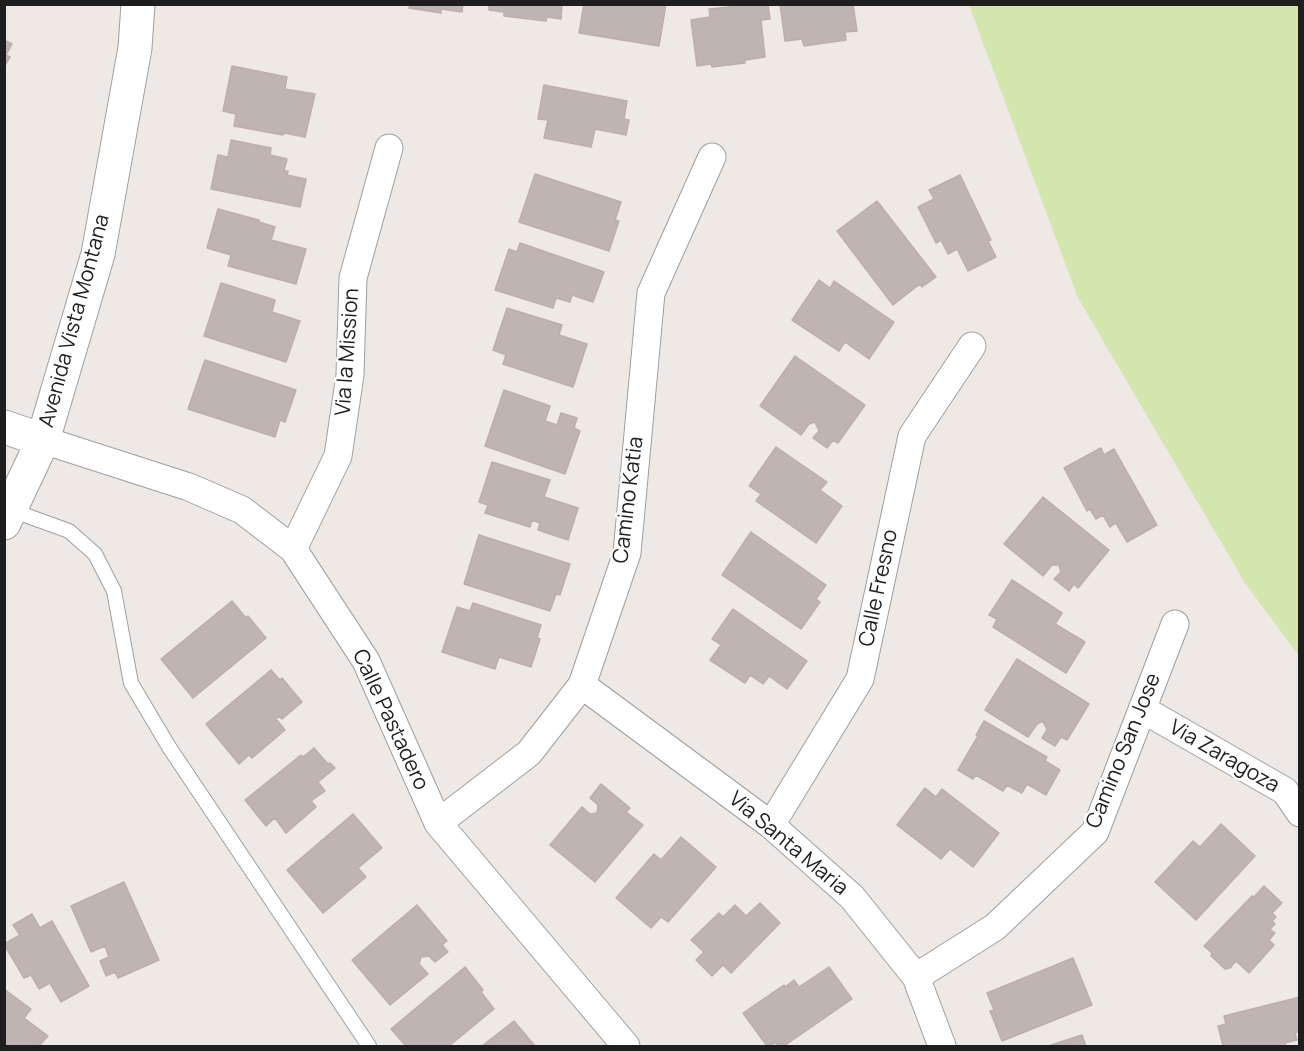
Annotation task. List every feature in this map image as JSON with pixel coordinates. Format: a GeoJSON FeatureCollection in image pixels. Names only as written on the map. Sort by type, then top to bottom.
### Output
{"type":"FeatureCollection","features":[{"type":"Feature","properties":{"kind":"street","name":"Avenida Vista Montana"},"geometry":{"type":"LineString","coordinates":[[8,517],[43,440],[98,254],[135,48],[138,4]]}},
{"type":"Feature","properties":{"kind":"street","name":"Via la Mission"},"geometry":{"type":"LineString","coordinates":[[293,549],[338,456],[350,375],[352,278],[389,148]]}},
{"type":"Feature","properties":{"kind":"street","name":"Camino Katia"},"geometry":{"type":"LineString","coordinates":[[438,823],[529,753],[582,685],[627,553],[651,292],[712,158]]}},
{"type":"Feature","properties":{"kind":"street","name":"Calle Fresno"},"geometry":{"type":"LineString","coordinates":[[771,825],[860,679],[912,436],[972,346]]}},
{"type":"Feature","properties":{"kind":"street","name":"Calle Pastadero"},"geometry":{"type":"LineString","coordinates":[[4,427],[189,487],[242,510],[293,549],[366,661],[438,823],[626,1047]]}},
{"type":"Feature","properties":{"kind":"street","name":"Camino San Jose"},"geometry":{"type":"LineString","coordinates":[[916,977],[994,927],[1095,832],[1175,624]]}},
{"type":"Feature","properties":{"kind":"street","name":"Via Santa Maria"},"geometry":{"type":"LineString","coordinates":[[582,685],[771,825],[852,897],[916,977],[942,1047]]}},
{"type":"Feature","properties":{"kind":"street","name":"Via Zaragoza"},"geometry":{"type":"LineString","coordinates":[[1142,709],[1284,791],[1299,813]]}},
{"type":"Feature","properties":{"kind":"lane"},"geometry":{"type":"LineString","coordinates":[[8,517],[69,531],[95,554],[114,591],[131,683],[169,747],[369,1047]]}},
{"type":"Feature","properties":{"kind":"green space"},"geometry":{"type":"Polygon","coordinates":[[[969,5],[1299,5],[1299,656],[1245,583],[1078,298],[969,5]]]}},
{"type":"Feature","properties":{"kind":"building"},"geometry":{"type":"Polygon","coordinates":[[[410,4],[463,4],[462,12],[441,9],[441,13],[409,8],[410,4]]]}},
{"type":"Feature","properties":{"kind":"building"},"geometry":{"type":"Polygon","coordinates":[[[489,4],[562,4],[561,19],[547,17],[546,21],[504,16],[504,12],[489,10],[489,4]]]}},
{"type":"Feature","properties":{"kind":"building"},"geometry":{"type":"Polygon","coordinates":[[[584,4],[666,4],[659,46],[579,33],[584,4]]]}},
{"type":"Feature","properties":{"kind":"building"},"geometry":{"type":"Polygon","coordinates":[[[728,4],[768,4],[770,19],[761,20],[765,57],[745,60],[745,63],[712,67],[711,64],[697,66],[691,20],[710,17],[709,9],[729,7],[728,4]]]}},
{"type":"Feature","properties":{"kind":"building"},"geometry":{"type":"Polygon","coordinates":[[[780,4],[853,4],[857,31],[845,32],[846,40],[804,46],[802,39],[785,41],[780,4]]]}},
{"type":"Feature","properties":{"kind":"building"},"geometry":{"type":"Polygon","coordinates":[[[4,40],[12,44],[6,55],[10,57],[4,67],[4,40]]]}},
{"type":"Feature","properties":{"kind":"building"},"geometry":{"type":"Polygon","coordinates":[[[232,66],[287,77],[285,89],[315,94],[305,137],[234,126],[236,114],[223,111],[232,66]]]}},
{"type":"Feature","properties":{"kind":"building"},"geometry":{"type":"Polygon","coordinates":[[[544,85],[627,101],[624,119],[629,120],[626,135],[595,129],[591,147],[544,138],[548,120],[538,119],[544,85]]]}},
{"type":"Feature","properties":{"kind":"building"},"geometry":{"type":"Polygon","coordinates":[[[231,140],[271,148],[270,155],[287,159],[284,171],[288,171],[287,175],[306,179],[300,207],[211,189],[218,155],[228,157],[231,140]]]}},
{"type":"Feature","properties":{"kind":"building"},"geometry":{"type":"Polygon","coordinates":[[[535,174],[621,202],[615,220],[619,221],[609,251],[519,222],[535,174]]]}},
{"type":"Feature","properties":{"kind":"building"},"geometry":{"type":"Polygon","coordinates":[[[960,175],[991,240],[988,241],[996,257],[968,271],[957,249],[948,254],[941,240],[936,243],[918,207],[934,199],[929,190],[960,175]]]}},
{"type":"Feature","properties":{"kind":"building"},"geometry":{"type":"Polygon","coordinates":[[[877,201],[936,277],[922,287],[920,284],[893,305],[837,231],[877,201]]]}},
{"type":"Feature","properties":{"kind":"building"},"geometry":{"type":"Polygon","coordinates":[[[218,209],[259,220],[259,222],[275,227],[271,240],[306,249],[296,284],[228,266],[231,255],[207,248],[218,209]]]}},
{"type":"Feature","properties":{"kind":"building"},"geometry":{"type":"Polygon","coordinates":[[[520,243],[604,272],[593,302],[572,295],[570,302],[556,298],[553,308],[495,290],[509,249],[517,252],[520,243]]]}},
{"type":"Feature","properties":{"kind":"building"},"geometry":{"type":"Polygon","coordinates":[[[819,280],[830,288],[834,281],[894,322],[869,359],[845,342],[839,351],[792,320],[819,280]]]}},
{"type":"Feature","properties":{"kind":"building"},"geometry":{"type":"Polygon","coordinates":[[[221,283],[275,300],[272,312],[300,321],[286,362],[204,336],[221,283]]]}},
{"type":"Feature","properties":{"kind":"building"},"geometry":{"type":"Polygon","coordinates":[[[507,308],[562,325],[559,335],[587,344],[573,387],[503,364],[506,355],[493,350],[507,308]]]}},
{"type":"Feature","properties":{"kind":"building"},"geometry":{"type":"Polygon","coordinates":[[[795,356],[865,405],[838,443],[833,440],[827,448],[813,438],[819,431],[815,422],[809,424],[801,435],[760,406],[795,356]]]}},
{"type":"Feature","properties":{"kind":"building"},"geometry":{"type":"Polygon","coordinates":[[[205,360],[296,390],[285,422],[280,420],[275,437],[188,409],[205,360]]]}},
{"type":"Feature","properties":{"kind":"building"},"geometry":{"type":"Polygon","coordinates":[[[504,390],[550,406],[545,421],[557,425],[561,413],[577,418],[574,428],[580,431],[565,474],[485,446],[504,390]]]}},
{"type":"Feature","properties":{"kind":"building"},"geometry":{"type":"Polygon","coordinates":[[[776,447],[827,482],[820,490],[842,506],[816,543],[756,501],[761,494],[749,486],[776,447]]]}},
{"type":"Feature","properties":{"kind":"building"},"geometry":{"type":"Polygon","coordinates":[[[1101,448],[1104,455],[1114,449],[1157,525],[1127,542],[1116,523],[1110,527],[1103,515],[1096,519],[1090,509],[1087,511],[1064,468],[1101,448]]]}},
{"type":"Feature","properties":{"kind":"building"},"geometry":{"type":"Polygon","coordinates":[[[492,462],[550,480],[544,497],[578,508],[568,540],[538,530],[540,523],[532,520],[530,527],[485,513],[488,505],[479,502],[492,462]]]}},
{"type":"Feature","properties":{"kind":"building"},"geometry":{"type":"Polygon","coordinates":[[[1043,497],[1109,550],[1078,588],[1074,584],[1069,591],[1054,579],[1061,572],[1059,565],[1052,565],[1043,576],[1004,544],[1043,497]]]}},
{"type":"Feature","properties":{"kind":"building"},"geometry":{"type":"Polygon","coordinates":[[[751,532],[826,585],[816,599],[820,602],[801,629],[722,575],[751,532]]]}},
{"type":"Feature","properties":{"kind":"building"},"geometry":{"type":"Polygon","coordinates":[[[479,535],[570,564],[560,595],[556,594],[550,611],[464,584],[479,535]]]}},
{"type":"Feature","properties":{"kind":"building"},"geometry":{"type":"Polygon","coordinates":[[[1012,580],[1062,613],[1055,624],[1085,642],[1066,673],[993,627],[997,619],[989,615],[1012,580]]]}},
{"type":"Feature","properties":{"kind":"building"},"geometry":{"type":"Polygon","coordinates":[[[232,601],[266,638],[193,698],[161,659],[232,601]]]}},
{"type":"Feature","properties":{"kind":"building"},"geometry":{"type":"Polygon","coordinates":[[[473,603],[541,625],[537,638],[540,639],[531,667],[499,657],[495,669],[442,652],[457,607],[470,611],[473,603]]]}},
{"type":"Feature","properties":{"kind":"building"},"geometry":{"type":"Polygon","coordinates":[[[733,609],[807,661],[787,689],[769,676],[763,684],[750,675],[745,683],[710,660],[721,645],[712,639],[733,609]]]}},
{"type":"Feature","properties":{"kind":"building"},"geometry":{"type":"Polygon","coordinates":[[[1017,659],[1089,704],[1067,740],[1061,737],[1055,746],[1042,738],[1047,730],[1043,721],[1037,724],[1028,737],[985,710],[1017,659]]]}},
{"type":"Feature","properties":{"kind":"building"},"geometry":{"type":"Polygon","coordinates":[[[271,670],[280,680],[282,678],[302,702],[282,719],[279,716],[276,719],[285,730],[252,758],[249,755],[239,764],[206,724],[271,670]]]}},
{"type":"Feature","properties":{"kind":"building"},"geometry":{"type":"Polygon","coordinates":[[[984,721],[1047,757],[1045,761],[1060,770],[1046,795],[1027,784],[1022,793],[1007,785],[1003,791],[976,775],[973,779],[958,770],[984,721]]]}},
{"type":"Feature","properties":{"kind":"building"},"geometry":{"type":"Polygon","coordinates":[[[314,748],[328,764],[330,763],[335,768],[318,782],[325,791],[311,801],[316,807],[286,833],[275,818],[266,826],[245,800],[301,755],[303,757],[314,748]]]}},
{"type":"Feature","properties":{"kind":"building"},"geometry":{"type":"Polygon","coordinates":[[[601,784],[630,808],[626,812],[643,825],[595,882],[550,845],[582,807],[590,814],[597,813],[598,805],[590,798],[601,784]]]}},
{"type":"Feature","properties":{"kind":"building"},"geometry":{"type":"Polygon","coordinates":[[[925,788],[936,797],[942,789],[999,833],[973,867],[950,849],[941,859],[897,825],[925,788]]]}},
{"type":"Feature","properties":{"kind":"building"},"geometry":{"type":"Polygon","coordinates":[[[353,814],[382,848],[358,868],[366,877],[323,913],[287,870],[353,814]]]}},
{"type":"Feature","properties":{"kind":"building"},"geometry":{"type":"Polygon","coordinates":[[[1221,824],[1255,856],[1196,920],[1155,882],[1193,841],[1200,847],[1221,824]]]}},
{"type":"Feature","properties":{"kind":"building"},"geometry":{"type":"Polygon","coordinates":[[[681,837],[716,867],[668,922],[661,917],[651,928],[616,898],[654,854],[661,860],[681,837]]]}},
{"type":"Feature","properties":{"kind":"building"},"geometry":{"type":"Polygon","coordinates":[[[124,882],[159,960],[118,978],[115,972],[106,976],[100,961],[109,957],[105,946],[91,952],[71,906],[124,882]]]}},
{"type":"Feature","properties":{"kind":"building"},"geometry":{"type":"Polygon","coordinates":[[[1264,886],[1282,903],[1272,913],[1276,917],[1272,921],[1275,924],[1270,929],[1275,933],[1269,940],[1274,945],[1249,973],[1236,961],[1230,968],[1225,969],[1204,946],[1264,886]]]}},
{"type":"Feature","properties":{"kind":"building"},"geometry":{"type":"Polygon","coordinates":[[[760,903],[780,923],[731,973],[723,965],[712,976],[696,960],[704,952],[691,940],[719,913],[723,917],[735,905],[746,916],[760,903]]]}},
{"type":"Feature","properties":{"kind":"building"},"geometry":{"type":"Polygon","coordinates":[[[417,905],[447,941],[442,945],[448,952],[435,962],[429,956],[421,957],[419,964],[428,974],[390,1005],[352,960],[417,905]]]}},
{"type":"Feature","properties":{"kind":"building"},"geometry":{"type":"Polygon","coordinates":[[[32,914],[40,928],[52,921],[89,986],[61,1002],[50,983],[39,989],[31,975],[24,978],[4,944],[20,935],[13,925],[32,914]]]}},
{"type":"Feature","properties":{"kind":"building"},"geometry":{"type":"Polygon","coordinates":[[[1073,958],[1092,1005],[1002,1041],[990,1011],[994,1010],[987,993],[1073,958]]]}},
{"type":"Feature","properties":{"kind":"building"},"geometry":{"type":"Polygon","coordinates":[[[465,967],[494,1009],[449,1046],[406,1046],[391,1029],[465,967]]]}},
{"type":"Feature","properties":{"kind":"building"},"geometry":{"type":"Polygon","coordinates":[[[829,967],[852,999],[784,1046],[778,1046],[776,1043],[767,1046],[743,1013],[784,985],[785,987],[794,980],[799,987],[829,967]]]}},
{"type":"Feature","properties":{"kind":"building"},"geometry":{"type":"Polygon","coordinates":[[[4,989],[31,1009],[24,1018],[48,1036],[39,1046],[4,1046],[4,989]]]}},
{"type":"Feature","properties":{"kind":"building"},"geometry":{"type":"Polygon","coordinates":[[[1300,997],[1300,1031],[1295,1033],[1297,1040],[1285,1043],[1286,1046],[1223,1046],[1218,1026],[1226,1024],[1224,1016],[1300,997]]]}},
{"type":"Feature","properties":{"kind":"building"},"geometry":{"type":"Polygon","coordinates":[[[514,1021],[535,1046],[482,1046],[514,1021]]]}},
{"type":"Feature","properties":{"kind":"building"},"geometry":{"type":"Polygon","coordinates":[[[1082,1035],[1086,1046],[1048,1046],[1082,1035]]]}}]}
